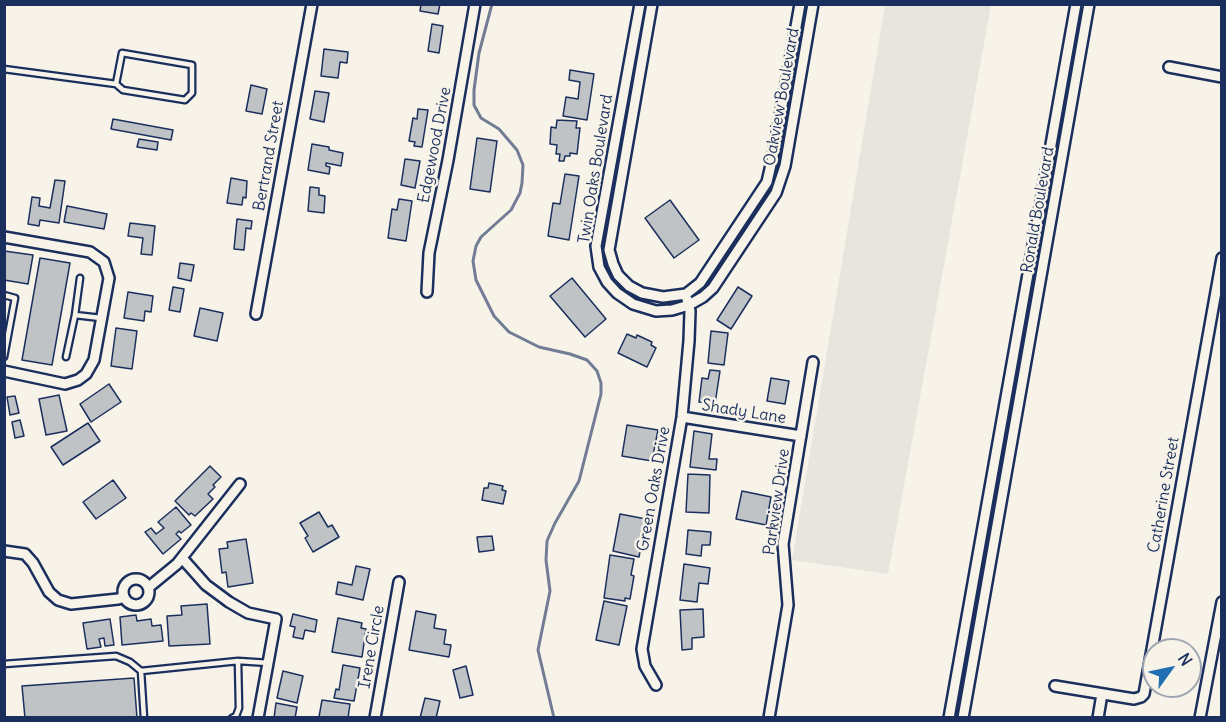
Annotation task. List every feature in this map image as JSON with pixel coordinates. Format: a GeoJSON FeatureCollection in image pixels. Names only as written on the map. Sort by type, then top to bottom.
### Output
{"type":"FeatureCollection","features":[{"type":"Feature","properties":{"kind":"street","name":"Bertrand Street"},"geometry":{"type":"LineString","coordinates":[[256,314],[312,4]]}},
{"type":"Feature","properties":{"kind":"street","name":"Edgewood Drive"},"geometry":{"type":"LineString","coordinates":[[427,292],[429,253],[450,150],[475,4]]}},
{"type":"Feature","properties":{"kind":"street","name":"Twin Oaks Boulevard"},"geometry":{"type":"LineString","coordinates":[[640,4],[598,233],[597,258],[607,282],[617,293],[633,304],[656,311],[672,310],[689,305]]}},
{"type":"Feature","properties":{"kind":"street","name":"Twin Oaks Boulevard"},"geometry":{"type":"LineString","coordinates":[[652,4],[609,250],[612,264],[618,275],[635,290],[651,296],[663,297],[686,294]]}},
{"type":"Feature","properties":{"kind":"street","name":"Oakview Boulevard"},"geometry":{"type":"LineString","coordinates":[[686,294],[706,276],[767,182],[800,4]]}},
{"type":"Feature","properties":{"kind":"street","name":"Oakview Boulevard"},"geometry":{"type":"LineString","coordinates":[[689,305],[703,297],[720,280],[779,187],[785,166],[813,4]]}},
{"type":"Feature","properties":{"kind":"street","name":"Ronald Boulevard"},"geometry":{"type":"LineString","coordinates":[[949,717],[1076,4]]}},
{"type":"Feature","properties":{"kind":"street","name":"Ronald Boulevard"},"geometry":{"type":"LineString","coordinates":[[963,717],[1089,4]]}},
{"type":"Feature","properties":{"kind":"street"},"geometry":{"type":"LineString","coordinates":[[1169,67],[1221,77]]}},
{"type":"Feature","properties":{"kind":"street"},"geometry":{"type":"LineString","coordinates":[[1059,102],[1072,105]]}},
{"type":"Feature","properties":{"kind":"street"},"geometry":{"type":"LineString","coordinates":[[4,237],[84,251],[99,257],[104,262],[108,273],[92,366],[86,374],[78,380],[65,384],[4,371]]}},
{"type":"Feature","properties":{"kind":"street"},"geometry":{"type":"LineString","coordinates":[[1031,258],[1044,260]]}},
{"type":"Feature","properties":{"kind":"street","name":"Catherine Street"},"geometry":{"type":"LineString","coordinates":[[1055,686],[1137,699],[1144,694],[1221,258]]}},
{"type":"Feature","properties":{"kind":"street","name":"Green Oaks Drive"},"geometry":{"type":"LineString","coordinates":[[656,686],[642,659],[642,649],[682,417],[689,341],[689,305],[686,294]]}},
{"type":"Feature","properties":{"kind":"street","name":"Parkview Drive"},"geometry":{"type":"LineString","coordinates":[[769,717],[787,613],[783,544],[813,362]]}},
{"type":"Feature","properties":{"kind":"street","name":"Shady Lane"},"geometry":{"type":"LineString","coordinates":[[682,417],[801,436]]}},
{"type":"Feature","properties":{"kind":"street"},"geometry":{"type":"LineString","coordinates":[[1002,418],[1016,421]]}},
{"type":"Feature","properties":{"kind":"street"},"geometry":{"type":"LineString","coordinates":[[149,587],[182,558],[240,484]]}},
{"type":"Feature","properties":{"kind":"street"},"geometry":{"type":"LineString","coordinates":[[4,551],[25,554],[33,562],[49,592],[58,600],[71,604],[124,597]]}},
{"type":"Feature","properties":{"kind":"street"},"geometry":{"type":"LineString","coordinates":[[182,558],[207,585],[229,602],[248,613],[276,619],[258,717]]}},
{"type":"Feature","properties":{"kind":"street"},"geometry":{"type":"LineString","coordinates":[[975,573],[989,575]]}},
{"type":"Feature","properties":{"kind":"street"},"geometry":{"type":"LineString","coordinates":[[132,579],[140,579],[149,587],[149,597],[144,604],[135,606],[124,597],[123,589],[132,579]]}},
{"type":"Feature","properties":{"kind":"street","name":"Irene Circle"},"geometry":{"type":"LineString","coordinates":[[375,717],[399,582]]}},
{"type":"Feature","properties":{"kind":"street"},"geometry":{"type":"LineString","coordinates":[[1200,717],[1221,602]]}},
{"type":"Feature","properties":{"kind":"street"},"geometry":{"type":"LineString","coordinates":[[1098,717],[1102,694]]}},
{"type":"Feature","properties":{"kind":"lane"},"geometry":{"type":"LineString","coordinates":[[4,69],[116,84],[123,90],[185,100],[192,93],[192,64],[122,52],[116,84]]}},
{"type":"Feature","properties":{"kind":"lane"},"geometry":{"type":"LineString","coordinates":[[66,357],[80,278]]}},
{"type":"Feature","properties":{"kind":"lane"},"geometry":{"type":"LineString","coordinates":[[4,295],[15,298],[4,357]]}},
{"type":"Feature","properties":{"kind":"lane"},"geometry":{"type":"LineString","coordinates":[[75,315],[101,318]]}},
{"type":"Feature","properties":{"kind":"lane"},"geometry":{"type":"LineString","coordinates":[[4,672],[5,664],[116,656],[130,662],[141,671],[238,661],[269,663]]}},
{"type":"Feature","properties":{"kind":"lane"},"geometry":{"type":"LineString","coordinates":[[232,717],[236,716],[239,708],[238,661]]}},
{"type":"Feature","properties":{"kind":"lane"},"geometry":{"type":"LineString","coordinates":[[141,671],[144,717]]}},
{"type":"Feature","properties":{"kind":"shaded area"},"geometry":{"type":"Polygon","coordinates":[[[885,5],[991,5],[888,574],[792,560],[885,5]]]}},
{"type":"Feature","properties":{"kind":"building"},"geometry":{"type":"Polygon","coordinates":[[[421,4],[440,4],[438,14],[420,11],[421,4]]]}},
{"type":"Feature","properties":{"kind":"building"},"geometry":{"type":"Polygon","coordinates":[[[432,24],[443,26],[439,53],[428,51],[432,24]]]}},
{"type":"Feature","properties":{"kind":"building"},"geometry":{"type":"Polygon","coordinates":[[[324,49],[348,52],[347,63],[340,62],[338,78],[321,76],[324,49]]]}},
{"type":"Feature","properties":{"kind":"building"},"geometry":{"type":"Polygon","coordinates":[[[570,70],[594,74],[587,120],[563,116],[566,97],[578,99],[580,82],[569,80],[570,70]]]}},
{"type":"Feature","properties":{"kind":"building"},"geometry":{"type":"Polygon","coordinates":[[[251,85],[267,89],[262,114],[246,111],[251,85]]]}},
{"type":"Feature","properties":{"kind":"building"},"geometry":{"type":"Polygon","coordinates":[[[315,91],[329,93],[324,122],[310,119],[315,91]]]}},
{"type":"Feature","properties":{"kind":"building"},"geometry":{"type":"Polygon","coordinates":[[[418,109],[428,110],[422,147],[414,146],[415,142],[409,141],[413,118],[417,119],[418,109]]]}},
{"type":"Feature","properties":{"kind":"building"},"geometry":{"type":"Polygon","coordinates":[[[113,119],[173,130],[171,140],[111,129],[113,119]]]}},
{"type":"Feature","properties":{"kind":"building"},"geometry":{"type":"Polygon","coordinates":[[[557,120],[577,121],[576,128],[580,128],[577,154],[570,153],[570,156],[565,156],[564,161],[559,161],[560,154],[556,154],[557,145],[550,144],[551,127],[556,128],[557,120]]]}},
{"type":"Feature","properties":{"kind":"building"},"geometry":{"type":"Polygon","coordinates":[[[477,138],[497,141],[490,192],[470,189],[477,138]]]}},
{"type":"Feature","properties":{"kind":"building"},"geometry":{"type":"Polygon","coordinates":[[[139,139],[158,142],[157,150],[137,147],[139,139]]]}},
{"type":"Feature","properties":{"kind":"building"},"geometry":{"type":"Polygon","coordinates":[[[312,144],[329,147],[329,150],[343,153],[341,166],[326,163],[326,166],[330,167],[329,174],[308,170],[312,144]]]}},
{"type":"Feature","properties":{"kind":"building"},"geometry":{"type":"Polygon","coordinates":[[[405,159],[420,161],[415,188],[401,185],[405,159]]]}},
{"type":"Feature","properties":{"kind":"building"},"geometry":{"type":"Polygon","coordinates":[[[565,174],[579,176],[569,240],[548,236],[553,203],[560,204],[565,174]]]}},
{"type":"Feature","properties":{"kind":"building"},"geometry":{"type":"Polygon","coordinates":[[[231,178],[247,181],[246,198],[243,197],[242,205],[227,203],[231,178]]]}},
{"type":"Feature","properties":{"kind":"building"},"geometry":{"type":"Polygon","coordinates":[[[55,180],[65,181],[59,223],[40,220],[39,226],[28,224],[32,197],[40,198],[39,206],[50,208],[55,180]]]}},
{"type":"Feature","properties":{"kind":"building"},"geometry":{"type":"Polygon","coordinates":[[[310,187],[319,188],[319,195],[325,196],[324,213],[308,211],[310,187]]]}},
{"type":"Feature","properties":{"kind":"building"},"geometry":{"type":"Polygon","coordinates":[[[399,199],[412,201],[406,241],[388,238],[392,209],[397,210],[399,199]]]}},
{"type":"Feature","properties":{"kind":"building"},"geometry":{"type":"Polygon","coordinates":[[[670,200],[699,240],[674,258],[645,218],[670,200]]]}},
{"type":"Feature","properties":{"kind":"building"},"geometry":{"type":"Polygon","coordinates":[[[67,206],[107,214],[104,229],[64,222],[67,206]]]}},
{"type":"Feature","properties":{"kind":"building"},"geometry":{"type":"Polygon","coordinates":[[[237,219],[252,221],[251,229],[246,228],[244,250],[234,249],[237,219]]]}},
{"type":"Feature","properties":{"kind":"building"},"geometry":{"type":"Polygon","coordinates":[[[130,223],[155,226],[152,255],[141,254],[143,238],[128,236],[130,223]]]}},
{"type":"Feature","properties":{"kind":"building"},"geometry":{"type":"Polygon","coordinates":[[[4,251],[33,255],[28,284],[4,280],[4,251]]]}},
{"type":"Feature","properties":{"kind":"building"},"geometry":{"type":"Polygon","coordinates":[[[40,258],[70,263],[52,365],[22,360],[40,258]]]}},
{"type":"Feature","properties":{"kind":"building"},"geometry":{"type":"Polygon","coordinates":[[[180,263],[194,265],[191,281],[178,278],[180,263]]]}},
{"type":"Feature","properties":{"kind":"building"},"geometry":{"type":"Polygon","coordinates":[[[572,278],[606,319],[585,337],[550,296],[572,278]]]}},
{"type":"Feature","properties":{"kind":"building"},"geometry":{"type":"Polygon","coordinates":[[[173,287],[184,289],[180,312],[169,310],[173,287]]]}},
{"type":"Feature","properties":{"kind":"building"},"geometry":{"type":"Polygon","coordinates":[[[738,287],[752,296],[731,329],[717,320],[738,287]]]}},
{"type":"Feature","properties":{"kind":"building"},"geometry":{"type":"Polygon","coordinates":[[[128,292],[153,296],[151,312],[145,311],[144,321],[124,318],[128,292]]]}},
{"type":"Feature","properties":{"kind":"building"},"geometry":{"type":"Polygon","coordinates":[[[200,308],[223,313],[217,341],[194,336],[200,308]]]}},
{"type":"Feature","properties":{"kind":"building"},"geometry":{"type":"Polygon","coordinates":[[[116,328],[137,331],[132,369],[111,366],[116,328]]]}},
{"type":"Feature","properties":{"kind":"building"},"geometry":{"type":"Polygon","coordinates":[[[711,331],[728,333],[724,365],[708,363],[711,331]]]}},
{"type":"Feature","properties":{"kind":"building"},"geometry":{"type":"Polygon","coordinates":[[[627,334],[636,338],[637,335],[652,342],[651,345],[656,348],[647,367],[618,353],[627,334]]]}},
{"type":"Feature","properties":{"kind":"building"},"geometry":{"type":"Polygon","coordinates":[[[710,370],[720,371],[715,404],[699,402],[702,378],[708,379],[710,370]]]}},
{"type":"Feature","properties":{"kind":"building"},"geometry":{"type":"Polygon","coordinates":[[[771,378],[789,381],[785,404],[767,401],[771,378]]]}},
{"type":"Feature","properties":{"kind":"building"},"geometry":{"type":"Polygon","coordinates":[[[109,384],[121,402],[91,422],[80,404],[109,384]]]}},
{"type":"Feature","properties":{"kind":"building"},"geometry":{"type":"Polygon","coordinates":[[[59,395],[67,431],[46,435],[39,399],[59,395]]]}},
{"type":"Feature","properties":{"kind":"building"},"geometry":{"type":"Polygon","coordinates":[[[15,396],[19,413],[10,415],[7,397],[15,396]]]}},
{"type":"Feature","properties":{"kind":"building"},"geometry":{"type":"Polygon","coordinates":[[[20,420],[24,436],[15,438],[12,422],[20,420]]]}},
{"type":"Feature","properties":{"kind":"building"},"geometry":{"type":"Polygon","coordinates":[[[88,423],[100,441],[63,465],[51,447],[88,423]]]}},
{"type":"Feature","properties":{"kind":"building"},"geometry":{"type":"Polygon","coordinates":[[[627,425],[658,430],[652,461],[622,456],[627,425]]]}},
{"type":"Feature","properties":{"kind":"building"},"geometry":{"type":"Polygon","coordinates":[[[694,431],[712,434],[709,459],[717,459],[716,470],[690,467],[694,431]]]}},
{"type":"Feature","properties":{"kind":"building"},"geometry":{"type":"Polygon","coordinates":[[[210,466],[221,477],[208,494],[213,499],[195,516],[191,513],[189,515],[175,501],[210,466]]]}},
{"type":"Feature","properties":{"kind":"building"},"geometry":{"type":"Polygon","coordinates":[[[688,474],[710,475],[709,513],[686,512],[688,474]]]}},
{"type":"Feature","properties":{"kind":"building"},"geometry":{"type":"Polygon","coordinates":[[[113,480],[126,498],[96,519],[83,502],[113,480]]]}},
{"type":"Feature","properties":{"kind":"building"},"geometry":{"type":"Polygon","coordinates":[[[489,483],[503,486],[502,490],[506,491],[503,504],[482,500],[484,488],[488,488],[489,483]]]}},
{"type":"Feature","properties":{"kind":"building"},"geometry":{"type":"Polygon","coordinates":[[[742,491],[771,497],[766,525],[736,519],[742,491]]]}},
{"type":"Feature","properties":{"kind":"building"},"geometry":{"type":"Polygon","coordinates":[[[176,507],[191,525],[176,534],[181,539],[163,554],[145,532],[151,528],[156,534],[164,528],[158,522],[176,507]]]}},
{"type":"Feature","properties":{"kind":"building"},"geometry":{"type":"Polygon","coordinates":[[[319,512],[328,527],[332,525],[339,537],[313,552],[305,538],[308,536],[300,523],[319,512]]]}},
{"type":"Feature","properties":{"kind":"building"},"geometry":{"type":"Polygon","coordinates":[[[620,514],[646,519],[639,557],[613,551],[620,514]]]}},
{"type":"Feature","properties":{"kind":"building"},"geometry":{"type":"Polygon","coordinates":[[[688,530],[711,532],[710,545],[702,545],[701,556],[686,554],[688,530]]]}},
{"type":"Feature","properties":{"kind":"building"},"geometry":{"type":"Polygon","coordinates":[[[492,536],[494,550],[479,552],[477,537],[492,536]]]}},
{"type":"Feature","properties":{"kind":"building"},"geometry":{"type":"Polygon","coordinates":[[[246,539],[253,583],[228,587],[226,572],[222,573],[219,549],[228,548],[227,542],[246,539]]]}},
{"type":"Feature","properties":{"kind":"building"},"geometry":{"type":"Polygon","coordinates":[[[610,555],[634,559],[630,599],[625,598],[625,601],[604,598],[610,555]]]}},
{"type":"Feature","properties":{"kind":"building"},"geometry":{"type":"Polygon","coordinates":[[[684,564],[710,568],[708,584],[699,583],[697,602],[680,600],[684,564]]]}},
{"type":"Feature","properties":{"kind":"building"},"geometry":{"type":"Polygon","coordinates":[[[356,566],[370,569],[363,600],[336,594],[338,582],[352,585],[356,566]]]}},
{"type":"Feature","properties":{"kind":"building"},"geometry":{"type":"Polygon","coordinates":[[[604,601],[627,606],[619,645],[596,640],[604,601]]]}},
{"type":"Feature","properties":{"kind":"building"},"geometry":{"type":"Polygon","coordinates":[[[207,604],[210,644],[169,646],[167,616],[182,615],[181,606],[207,604]]]}},
{"type":"Feature","properties":{"kind":"building"},"geometry":{"type":"Polygon","coordinates":[[[703,609],[704,637],[692,638],[692,649],[682,650],[680,610],[703,609]]]}},
{"type":"Feature","properties":{"kind":"building"},"geometry":{"type":"Polygon","coordinates":[[[416,611],[436,615],[434,628],[446,630],[444,644],[451,645],[449,657],[409,650],[416,611]]]}},
{"type":"Feature","properties":{"kind":"building"},"geometry":{"type":"Polygon","coordinates":[[[293,614],[317,620],[315,632],[305,630],[303,639],[293,637],[295,627],[290,626],[293,614]]]}},
{"type":"Feature","properties":{"kind":"building"},"geometry":{"type":"Polygon","coordinates":[[[136,615],[137,621],[151,619],[152,626],[161,625],[163,641],[122,645],[120,617],[136,615]]]}},
{"type":"Feature","properties":{"kind":"building"},"geometry":{"type":"Polygon","coordinates":[[[338,618],[362,623],[361,628],[366,629],[362,657],[332,652],[338,618]]]}},
{"type":"Feature","properties":{"kind":"building"},"geometry":{"type":"Polygon","coordinates":[[[110,619],[114,645],[105,646],[104,638],[99,639],[101,647],[87,649],[83,623],[110,619]]]}},
{"type":"Feature","properties":{"kind":"building"},"geometry":{"type":"Polygon","coordinates":[[[343,665],[360,668],[354,701],[334,698],[336,689],[339,690],[343,665]]]}},
{"type":"Feature","properties":{"kind":"building"},"geometry":{"type":"Polygon","coordinates":[[[466,666],[473,695],[460,698],[453,670],[466,666]]]}},
{"type":"Feature","properties":{"kind":"building"},"geometry":{"type":"Polygon","coordinates":[[[283,671],[303,676],[297,703],[277,698],[283,671]]]}},
{"type":"Feature","properties":{"kind":"building"},"geometry":{"type":"Polygon","coordinates":[[[134,678],[137,718],[25,718],[22,686],[134,678]]]}},
{"type":"Feature","properties":{"kind":"building"},"geometry":{"type":"Polygon","coordinates":[[[425,698],[440,701],[436,718],[420,718],[425,698]]]}},
{"type":"Feature","properties":{"kind":"building"},"geometry":{"type":"Polygon","coordinates":[[[322,700],[350,704],[348,718],[319,717],[322,700]]]}},
{"type":"Feature","properties":{"kind":"building"},"geometry":{"type":"Polygon","coordinates":[[[276,703],[297,707],[295,718],[274,718],[276,703]]]}},
{"type":"Feature","properties":{"kind":"waterway"},"geometry":{"type":"LineString","coordinates":[[492,4],[479,53],[474,105],[481,118],[499,129],[517,150],[523,165],[522,183],[520,193],[511,210],[481,237],[476,246],[473,261],[476,280],[494,316],[509,332],[539,347],[587,360],[597,371],[601,383],[601,394],[579,481],[547,541],[546,560],[550,591],[538,650],[554,718]]}}]}
